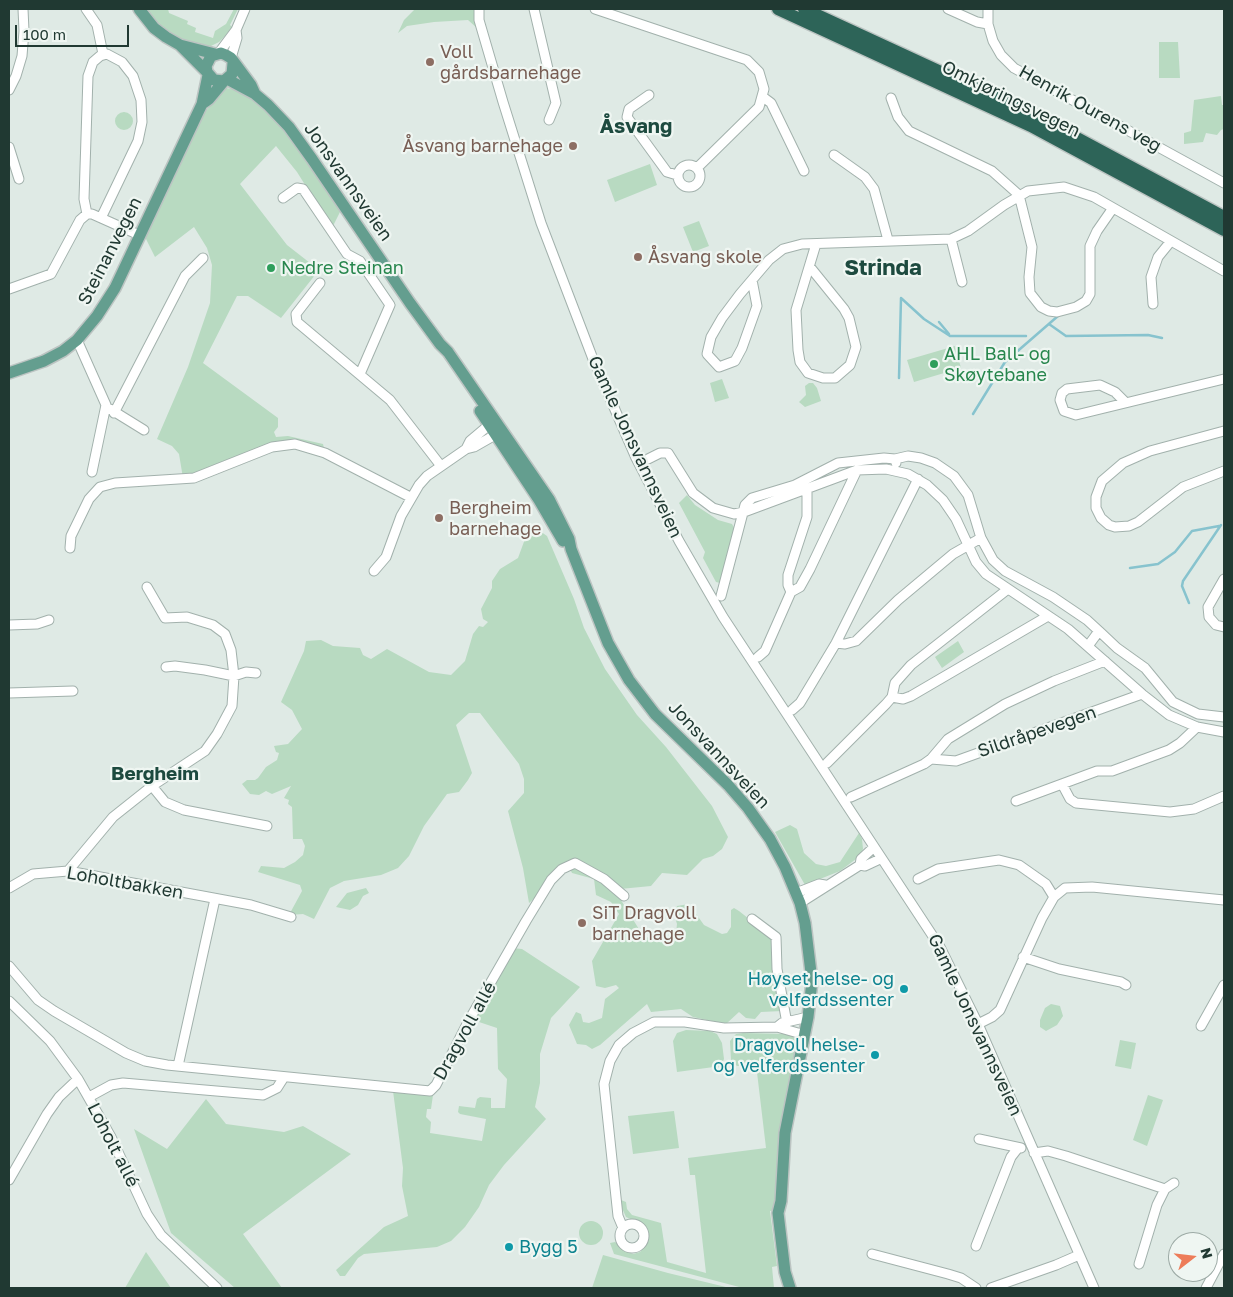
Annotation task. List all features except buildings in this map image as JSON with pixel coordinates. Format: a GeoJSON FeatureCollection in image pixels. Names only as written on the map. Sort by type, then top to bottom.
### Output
{"type":"FeatureCollection","features":[{"type":"Feature","properties":{"kind":"highway","name":"Omkjøringsvegen"},"geometry":{"type":"LineString","coordinates":[[778,9],[1031,126],[1224,230]]}},
{"type":"Feature","properties":{"kind":"highway","name":"Omkjøringsvegen"},"geometry":{"type":"LineString","coordinates":[[804,9],[1036,116],[1224,217]]}},
{"type":"Feature","properties":{"kind":"main road"},"geometry":{"type":"LineString","coordinates":[[139,9],[154,28],[180,45],[216,54],[226,54],[232,60],[232,74],[226,80],[214,80],[187,55],[180,45]]}},
{"type":"Feature","properties":{"kind":"main road"},"geometry":{"type":"LineString","coordinates":[[208,74],[207,61],[216,54]]}},
{"type":"Feature","properties":{"kind":"main road","name":"Jonsvannsveien"},"geometry":{"type":"LineString","coordinates":[[232,60],[255,94],[296,137],[440,344],[443,354],[555,509],[569,539],[571,550],[608,643],[629,680],[655,714],[728,785],[748,808],[776,848],[798,898],[811,964],[811,994],[808,1017],[785,1133],[781,1201],[791,1272],[789,1286]]}},
{"type":"Feature","properties":{"kind":"main road","name":"Steinanvegen"},"geometry":{"type":"LineString","coordinates":[[9,373],[54,357],[77,340],[105,305],[202,104],[208,74]]}},
{"type":"Feature","properties":{"kind":"main road","name":"Jonsvannsveien"},"geometry":{"type":"LineString","coordinates":[[226,80],[255,94]]}},
{"type":"Feature","properties":{"kind":"main road","name":"Steinanvegen"},"geometry":{"type":"LineString","coordinates":[[202,104],[226,80]]}},
{"type":"Feature","properties":{"kind":"street"},"geometry":{"type":"LineString","coordinates":[[9,90],[16,76],[22,56],[24,31],[22,9]]}},
{"type":"Feature","properties":{"kind":"street"},"geometry":{"type":"LineString","coordinates":[[86,9],[97,26],[103,54]]}},
{"type":"Feature","properties":{"kind":"street"},"geometry":{"type":"LineString","coordinates":[[216,54],[236,30],[245,9]]}},
{"type":"Feature","properties":{"kind":"street","name":"Gamle Jonsvannsveien"},"geometry":{"type":"LineString","coordinates":[[479,9],[479,20],[501,97],[541,223],[593,359],[636,458],[679,541],[723,617],[873,848],[926,924],[950,967],[978,1024],[1094,1288]]}},
{"type":"Feature","properties":{"kind":"street"},"geometry":{"type":"LineString","coordinates":[[534,9],[556,103],[549,120]]}},
{"type":"Feature","properties":{"kind":"street"},"geometry":{"type":"LineString","coordinates":[[595,9],[747,60],[754,65],[763,80],[763,97],[759,108],[697,168]]}},
{"type":"Feature","properties":{"kind":"street"},"geometry":{"type":"LineString","coordinates":[[948,9],[978,22],[988,24]]}},
{"type":"Feature","properties":{"kind":"street","name":"Henrik Ourens veg"},"geometry":{"type":"LineString","coordinates":[[988,9],[988,24],[1001,55],[1024,75],[1224,183]]}},
{"type":"Feature","properties":{"kind":"street"},"geometry":{"type":"LineString","coordinates":[[232,60],[237,38],[236,30]]}},
{"type":"Feature","properties":{"kind":"street"},"geometry":{"type":"LineString","coordinates":[[86,214],[84,199],[88,76],[93,62],[103,54]]}},
{"type":"Feature","properties":{"kind":"street"},"geometry":{"type":"LineString","coordinates":[[101,218],[138,141],[142,118],[141,100],[133,76],[118,58],[103,54]]}},
{"type":"Feature","properties":{"kind":"street"},"geometry":{"type":"LineString","coordinates":[[649,95],[629,109],[627,117],[666,172],[677,175]]}},
{"type":"Feature","properties":{"kind":"street"},"geometry":{"type":"LineString","coordinates":[[763,97],[771,103],[804,171]]}},
{"type":"Feature","properties":{"kind":"street"},"geometry":{"type":"LineString","coordinates":[[891,98],[898,117],[909,131],[992,171],[1019,195],[1032,247],[1029,277],[1030,293],[1037,302],[1048,310],[1056,312],[1076,308],[1086,301],[1090,294],[1090,246],[1097,231],[1113,208]]}},
{"type":"Feature","properties":{"kind":"street"},"geometry":{"type":"LineString","coordinates":[[9,147],[19,179]]}},
{"type":"Feature","properties":{"kind":"street"},"geometry":{"type":"LineString","coordinates":[[834,155],[865,177],[874,189],[888,240]]}},
{"type":"Feature","properties":{"kind":"street"},"geometry":{"type":"LineString","coordinates":[[687,165],[697,168],[699,182],[691,188],[681,185],[677,175],[679,170],[687,165]]}},
{"type":"Feature","properties":{"kind":"street"},"geometry":{"type":"LineString","coordinates":[[283,198],[297,188],[303,189],[347,254],[360,261],[390,305],[360,374]]}},
{"type":"Feature","properties":{"kind":"street"},"geometry":{"type":"LineString","coordinates":[[752,280],[757,306],[742,348],[735,361],[719,366],[707,354],[711,337],[722,318],[752,280],[769,260],[783,249],[802,244],[951,239],[968,230],[1019,195],[1045,188],[1064,188],[1094,197],[1224,271]]}},
{"type":"Feature","properties":{"kind":"street"},"geometry":{"type":"LineString","coordinates":[[86,214],[101,218],[139,235]]}},
{"type":"Feature","properties":{"kind":"street"},"geometry":{"type":"LineString","coordinates":[[9,289],[49,276],[80,220],[86,214]]}},
{"type":"Feature","properties":{"kind":"street"},"geometry":{"type":"LineString","coordinates":[[951,239],[962,282]]}},
{"type":"Feature","properties":{"kind":"street"},"geometry":{"type":"LineString","coordinates":[[1153,304],[1151,277],[1158,257],[1171,241]]}},
{"type":"Feature","properties":{"kind":"street"},"geometry":{"type":"LineString","coordinates":[[810,267],[844,308],[849,318],[856,347],[850,365],[835,378],[822,378],[808,373],[800,362],[798,350],[796,310],[816,244]]}},
{"type":"Feature","properties":{"kind":"street"},"geometry":{"type":"LineString","coordinates":[[114,413],[185,276],[203,258]]}},
{"type":"Feature","properties":{"kind":"street"},"geometry":{"type":"LineString","coordinates":[[320,283],[296,314],[295,318],[316,339],[397,407],[441,466]]}},
{"type":"Feature","properties":{"kind":"street"},"geometry":{"type":"LineString","coordinates":[[77,340],[106,405],[114,413],[144,430]]}},
{"type":"Feature","properties":{"kind":"street"},"geometry":{"type":"LineString","coordinates":[[1125,402],[1115,392],[1100,385],[1067,389],[1062,393],[1060,400],[1064,411],[1073,415],[1224,379]]}},
{"type":"Feature","properties":{"kind":"street"},"geometry":{"type":"LineString","coordinates":[[92,472],[106,405]]}},
{"type":"Feature","properties":{"kind":"street"},"geometry":{"type":"LineString","coordinates":[[374,571],[386,557],[410,497],[427,476],[466,449],[470,441],[495,428]]}},
{"type":"Feature","properties":{"kind":"street"},"geometry":{"type":"LineString","coordinates":[[1224,431],[1150,451],[1123,463],[1102,481],[1096,498],[1096,508],[1101,518],[1109,525],[1115,527],[1129,526],[1138,522],[1183,487],[1224,471]]}},
{"type":"Feature","properties":{"kind":"street"},"geometry":{"type":"LineString","coordinates":[[70,548],[71,536],[89,499],[100,487],[115,483],[194,478],[272,447],[295,444],[325,453],[410,497]]}},
{"type":"Feature","properties":{"kind":"street"},"geometry":{"type":"LineString","coordinates":[[648,459],[660,453],[668,453],[689,488],[707,505],[720,512],[745,509],[857,470],[898,471],[918,479],[943,500],[956,519],[976,562],[986,574],[1088,646],[1142,694],[1169,715],[1197,727],[1224,732]]}},
{"type":"Feature","properties":{"kind":"street"},"geometry":{"type":"LineString","coordinates":[[721,596],[745,509],[757,496],[795,485],[838,463],[895,459],[908,456],[929,460],[947,470],[964,488],[972,505],[980,538],[986,550],[997,564],[1014,578],[1074,610],[1112,644],[1145,668],[1166,696],[1181,708],[1198,714],[1224,717]]}},
{"type":"Feature","properties":{"kind":"street"},"geometry":{"type":"LineString","coordinates":[[895,459],[898,471]]}},
{"type":"Feature","properties":{"kind":"street"},"geometry":{"type":"LineString","coordinates":[[758,657],[765,651],[791,592],[800,587],[857,470]]}},
{"type":"Feature","properties":{"kind":"street"},"geometry":{"type":"LineString","coordinates":[[792,710],[800,703],[836,643],[918,479]]}},
{"type":"Feature","properties":{"kind":"street"},"geometry":{"type":"LineString","coordinates":[[791,592],[788,585],[788,575],[807,517],[807,488]]}},
{"type":"Feature","properties":{"kind":"street"},"geometry":{"type":"LineString","coordinates":[[836,643],[852,643],[941,563],[980,538]]}},
{"type":"Feature","properties":{"kind":"street"},"geometry":{"type":"LineString","coordinates":[[1224,580],[1208,607],[1209,617],[1216,625],[1224,627]]}},
{"type":"Feature","properties":{"kind":"street"},"geometry":{"type":"LineString","coordinates":[[68,871],[113,818],[152,786],[205,751],[217,734],[232,706],[234,676],[231,650],[225,634],[213,625],[187,617],[165,618],[146,587]]}},
{"type":"Feature","properties":{"kind":"street"},"geometry":{"type":"LineString","coordinates":[[827,764],[892,697],[895,683],[920,656],[1008,589]]}},
{"type":"Feature","properties":{"kind":"street"},"geometry":{"type":"LineString","coordinates":[[892,697],[900,699],[911,696],[1048,616]]}},
{"type":"Feature","properties":{"kind":"street"},"geometry":{"type":"LineString","coordinates":[[9,625],[37,624],[49,620]]}},
{"type":"Feature","properties":{"kind":"street"},"geometry":{"type":"LineString","coordinates":[[1088,646],[1099,631]]}},
{"type":"Feature","properties":{"kind":"street","name":"Sildråpevegen"},"geometry":{"type":"LineString","coordinates":[[851,797],[931,759],[948,740],[990,712],[1044,685],[1105,661]]}},
{"type":"Feature","properties":{"kind":"street"},"geometry":{"type":"LineString","coordinates":[[166,667],[175,666],[234,676],[246,672],[256,673]]}},
{"type":"Feature","properties":{"kind":"street"},"geometry":{"type":"LineString","coordinates":[[9,693],[73,691]]}},
{"type":"Feature","properties":{"kind":"street","name":"Sildråpevegen"},"geometry":{"type":"LineString","coordinates":[[931,759],[956,761],[1142,694]]}},
{"type":"Feature","properties":{"kind":"street"},"geometry":{"type":"LineString","coordinates":[[1016,801],[1097,771],[1112,771],[1168,750],[1180,743],[1197,727]]}},
{"type":"Feature","properties":{"kind":"street"},"geometry":{"type":"LineString","coordinates":[[1062,784],[1070,799],[1076,803],[1176,812],[1200,807],[1224,796]]}},
{"type":"Feature","properties":{"kind":"street"},"geometry":{"type":"LineString","coordinates":[[152,786],[165,802],[184,810],[267,826]]}},
{"type":"Feature","properties":{"kind":"street"},"geometry":{"type":"LineString","coordinates":[[860,865],[861,859],[873,848]]}},
{"type":"Feature","properties":{"kind":"street"},"geometry":{"type":"LineString","coordinates":[[798,898],[819,884],[825,885],[860,865],[865,866],[880,858]]}},
{"type":"Feature","properties":{"kind":"street"},"geometry":{"type":"LineString","coordinates":[[918,879],[938,869],[999,860],[1019,865],[1033,874],[1046,884],[1054,897]]}},
{"type":"Feature","properties":{"kind":"street","name":"Dragvoll allé"},"geometry":{"type":"LineString","coordinates":[[9,966],[38,1000],[54,1011],[136,1057],[156,1063],[430,1091],[436,1085],[468,1022],[551,880],[562,869],[575,863],[604,879],[624,896]]}},
{"type":"Feature","properties":{"kind":"street","name":"Loholtbakken"},"geometry":{"type":"LineString","coordinates":[[9,888],[33,874],[68,871],[251,905],[291,917]]}},
{"type":"Feature","properties":{"kind":"street"},"geometry":{"type":"LineString","coordinates":[[978,1024],[992,1017],[1000,1010],[1023,957],[1054,897],[1065,888],[1085,886],[1224,900]]}},
{"type":"Feature","properties":{"kind":"street"},"geometry":{"type":"LineString","coordinates":[[178,1066],[215,899]]}},
{"type":"Feature","properties":{"kind":"street"},"geometry":{"type":"LineString","coordinates":[[752,919],[776,937],[777,969],[786,1018]]}},
{"type":"Feature","properties":{"kind":"street"},"geometry":{"type":"LineString","coordinates":[[1023,957],[1059,969],[1121,982],[1126,985]]}},
{"type":"Feature","properties":{"kind":"street"},"geometry":{"type":"LineString","coordinates":[[1201,1026],[1224,985]]}},
{"type":"Feature","properties":{"kind":"street","name":"Loholt allé"},"geometry":{"type":"LineString","coordinates":[[9,1002],[50,1041],[78,1079],[111,1137],[147,1214],[161,1235],[217,1288]]}},
{"type":"Feature","properties":{"kind":"street"},"geometry":{"type":"LineString","coordinates":[[777,1027],[782,1023],[808,1017]]}},
{"type":"Feature","properties":{"kind":"street"},"geometry":{"type":"LineString","coordinates":[[623,1228],[618,1216],[604,1084],[610,1060],[619,1045],[633,1033],[654,1022],[685,1022],[724,1028],[777,1027],[805,1035]]}},
{"type":"Feature","properties":{"kind":"street"},"geometry":{"type":"LineString","coordinates":[[89,1097],[112,1085],[123,1083],[259,1096],[272,1092],[284,1077]]}},
{"type":"Feature","properties":{"kind":"street"},"geometry":{"type":"LineString","coordinates":[[9,1180],[47,1114],[62,1094],[78,1079]]}},
{"type":"Feature","properties":{"kind":"street","name":"Gamle Jonsvannsveien"},"geometry":{"type":"LineString","coordinates":[[979,1139],[1018,1148],[1032,1149]]}},
{"type":"Feature","properties":{"kind":"street"},"geometry":{"type":"LineString","coordinates":[[976,1246],[1011,1157],[1018,1148]]}},
{"type":"Feature","properties":{"kind":"street"},"geometry":{"type":"LineString","coordinates":[[1032,1149],[1066,1156],[1165,1190]]}},
{"type":"Feature","properties":{"kind":"street"},"geometry":{"type":"LineString","coordinates":[[1139,1264],[1157,1205],[1165,1190],[1174,1183]]}},
{"type":"Feature","properties":{"kind":"street"},"geometry":{"type":"LineString","coordinates":[[872,1254],[961,1278],[976,1288]]}},
{"type":"Feature","properties":{"kind":"street"},"geometry":{"type":"LineString","coordinates":[[1206,1288],[1224,1254]]}},
{"type":"Feature","properties":{"kind":"street"},"geometry":{"type":"LineString","coordinates":[[991,1288],[1079,1255]]}},
{"type":"Feature","properties":{"kind":"green space"},"geometry":{"type":"Polygon","coordinates":[[[144,9],[168,9],[169,13],[188,21],[187,24],[196,28],[195,32],[213,38],[215,31],[226,24],[234,9],[238,9],[230,25],[232,27],[219,42],[209,47],[183,42],[162,28],[144,9]]]}},
{"type":"Feature","properties":{"kind":"green space"},"geometry":{"type":"Polygon","coordinates":[[[415,9],[474,9],[477,28],[468,20],[434,22],[407,26],[398,33],[404,20],[415,9]]]}},
{"type":"Feature","properties":{"kind":"green space"},"geometry":{"type":"Polygon","coordinates":[[[1159,42],[1178,42],[1180,78],[1159,78],[1159,42]]]}},
{"type":"Feature","properties":{"kind":"green space"},"geometry":{"type":"Polygon","coordinates":[[[226,88],[240,90],[261,104],[278,122],[341,210],[332,228],[297,172],[276,146],[240,184],[287,245],[319,270],[281,318],[248,296],[237,296],[203,363],[278,418],[278,427],[274,432],[276,437],[288,436],[323,444],[325,453],[295,444],[183,478],[179,454],[172,446],[157,439],[188,367],[210,303],[212,265],[207,248],[194,227],[155,257],[144,235],[204,113],[226,88]]]}},
{"type":"Feature","properties":{"kind":"green space"},"geometry":{"type":"Polygon","coordinates":[[[1221,96],[1222,105],[1224,105],[1224,129],[1217,135],[1206,133],[1203,142],[1184,144],[1184,133],[1191,131],[1194,100],[1221,96]]]}},
{"type":"Feature","properties":{"kind":"green space"},"geometry":{"type":"Polygon","coordinates":[[[124,112],[132,117],[133,121],[128,129],[124,130],[116,125],[115,121],[120,113],[124,112]]]}},
{"type":"Feature","properties":{"kind":"green space"},"geometry":{"type":"Polygon","coordinates":[[[650,164],[657,185],[615,202],[607,180],[650,164]]]}},
{"type":"Feature","properties":{"kind":"green space"},"geometry":{"type":"Polygon","coordinates":[[[699,221],[709,246],[693,252],[683,227],[699,221]]]}},
{"type":"Feature","properties":{"kind":"green space","name":"AHL Ball- og Skøytebane"},"geometry":{"type":"Polygon","coordinates":[[[955,346],[961,368],[914,382],[907,360],[955,346]]]}},
{"type":"Feature","properties":{"kind":"green space"},"geometry":{"type":"Polygon","coordinates":[[[722,379],[729,398],[715,402],[710,383],[722,379]]]}},
{"type":"Feature","properties":{"kind":"green space"},"geometry":{"type":"Polygon","coordinates":[[[813,383],[817,388],[821,401],[805,407],[799,402],[806,395],[805,386],[813,383]]]}},
{"type":"Feature","properties":{"kind":"green space"},"geometry":{"type":"Polygon","coordinates":[[[687,495],[695,505],[718,520],[732,524],[736,531],[720,583],[716,582],[703,558],[705,552],[679,503],[687,495]]]}},
{"type":"Feature","properties":{"kind":"green space"},"geometry":{"type":"Polygon","coordinates":[[[537,529],[547,536],[574,599],[584,628],[605,669],[637,715],[666,747],[712,806],[728,837],[722,849],[713,856],[703,859],[687,875],[662,873],[651,886],[620,889],[619,897],[642,934],[652,940],[668,940],[676,933],[677,924],[674,914],[677,906],[689,904],[704,925],[722,934],[727,933],[731,927],[731,910],[734,908],[739,911],[773,938],[782,1011],[761,1012],[755,1019],[746,1018],[739,1012],[726,1024],[693,1017],[681,1009],[651,1012],[647,1004],[600,1045],[592,1049],[586,1045],[577,1044],[569,1025],[576,1012],[581,1014],[583,1022],[589,1023],[602,1018],[605,999],[619,988],[616,985],[605,988],[596,986],[592,961],[619,914],[611,902],[596,895],[594,879],[572,873],[569,867],[529,903],[523,868],[508,811],[524,793],[524,779],[519,764],[480,713],[469,713],[456,725],[472,773],[459,792],[447,794],[424,826],[409,856],[398,868],[381,875],[344,881],[330,888],[314,919],[303,914],[289,915],[302,891],[300,885],[258,872],[261,866],[284,868],[295,862],[303,855],[305,846],[302,839],[293,839],[292,807],[288,804],[289,800],[284,798],[291,786],[272,794],[266,791],[259,795],[250,794],[242,784],[247,780],[258,778],[266,767],[277,760],[279,753],[276,752],[274,746],[288,744],[302,729],[292,710],[281,702],[304,651],[306,641],[321,640],[333,646],[360,648],[363,655],[371,659],[387,649],[429,672],[451,675],[465,661],[473,634],[479,626],[483,627],[488,622],[483,619],[481,609],[492,588],[492,581],[500,569],[518,558],[525,539],[537,529]]]}},
{"type":"Feature","properties":{"kind":"green space"},"geometry":{"type":"Polygon","coordinates":[[[958,641],[964,652],[942,668],[935,657],[958,641]]]}},
{"type":"Feature","properties":{"kind":"green space"},"geometry":{"type":"Polygon","coordinates":[[[790,825],[797,829],[804,853],[816,864],[826,866],[840,862],[859,833],[863,849],[860,856],[840,871],[805,885],[775,832],[790,825]]]}},
{"type":"Feature","properties":{"kind":"green space"},"geometry":{"type":"Polygon","coordinates":[[[366,888],[369,893],[363,896],[358,905],[350,910],[336,907],[347,893],[366,888]]]}},
{"type":"Feature","properties":{"kind":"green space"},"geometry":{"type":"Polygon","coordinates":[[[512,948],[522,949],[580,987],[551,1018],[540,1054],[540,1083],[535,1107],[546,1119],[504,1165],[489,1185],[479,1207],[465,1227],[451,1241],[437,1247],[364,1254],[358,1258],[345,1276],[340,1276],[336,1270],[384,1227],[408,1216],[402,1186],[403,1168],[393,1091],[433,1095],[431,1109],[427,1109],[426,1117],[431,1122],[430,1133],[482,1141],[486,1119],[460,1114],[458,1112],[459,1106],[475,1108],[477,1099],[480,1097],[491,1098],[491,1108],[505,1108],[507,1079],[498,1069],[497,1028],[473,1020],[512,948]]]}},
{"type":"Feature","properties":{"kind":"green space"},"geometry":{"type":"Polygon","coordinates":[[[1051,1004],[1060,1006],[1063,1016],[1057,1025],[1046,1031],[1040,1027],[1040,1020],[1045,1008],[1051,1004]]]}},
{"type":"Feature","properties":{"kind":"green space"},"geometry":{"type":"Polygon","coordinates":[[[686,1030],[710,1031],[717,1034],[722,1043],[724,1059],[721,1066],[677,1072],[673,1041],[677,1033],[686,1030]]]}},
{"type":"Feature","properties":{"kind":"green space"},"geometry":{"type":"Polygon","coordinates":[[[736,1034],[789,1034],[797,1040],[782,1128],[777,1210],[770,1211],[777,1266],[772,1267],[774,1288],[743,1288],[614,1254],[610,1243],[615,1242],[623,1250],[633,1254],[640,1252],[648,1242],[647,1230],[643,1225],[626,1217],[621,1200],[626,1202],[627,1209],[632,1215],[661,1223],[667,1262],[706,1273],[695,1175],[690,1175],[688,1158],[766,1148],[756,1064],[737,1066],[731,1060],[730,1041],[736,1034]]]}},
{"type":"Feature","properties":{"kind":"green space"},"geometry":{"type":"Polygon","coordinates":[[[1120,1040],[1136,1043],[1131,1069],[1115,1066],[1120,1040]]]}},
{"type":"Feature","properties":{"kind":"green space"},"geometry":{"type":"Polygon","coordinates":[[[1148,1095],[1163,1100],[1147,1146],[1133,1140],[1148,1095]]]}},
{"type":"Feature","properties":{"kind":"green space"},"geometry":{"type":"Polygon","coordinates":[[[206,1099],[226,1124],[284,1132],[303,1126],[351,1154],[243,1234],[282,1288],[235,1288],[171,1233],[134,1129],[167,1149],[206,1099]]]}},
{"type":"Feature","properties":{"kind":"green space"},"geometry":{"type":"Polygon","coordinates":[[[674,1111],[679,1148],[633,1154],[628,1116],[674,1111]]]}},
{"type":"Feature","properties":{"kind":"green space"},"geometry":{"type":"Polygon","coordinates":[[[591,1221],[599,1225],[603,1233],[599,1241],[591,1245],[583,1241],[579,1233],[583,1225],[591,1221]]]}},
{"type":"Feature","properties":{"kind":"green space"},"geometry":{"type":"Polygon","coordinates":[[[146,1252],[171,1288],[125,1288],[146,1252]]]}},
{"type":"Feature","properties":{"kind":"green space"},"geometry":{"type":"Polygon","coordinates":[[[603,1255],[668,1273],[730,1288],[592,1288],[603,1255]]]}},
{"type":"Feature","properties":{"kind":"waterway"},"geometry":{"type":"LineString","coordinates":[[899,378],[901,298],[924,319],[950,336],[1026,336]]}},
{"type":"Feature","properties":{"kind":"waterway"},"geometry":{"type":"LineString","coordinates":[[973,414],[1005,362],[1058,316]]}},
{"type":"Feature","properties":{"kind":"waterway"},"geometry":{"type":"LineString","coordinates":[[939,322],[949,334]]}},
{"type":"Feature","properties":{"kind":"waterway"},"geometry":{"type":"LineString","coordinates":[[1049,324],[1066,336],[1148,335],[1162,338]]}},
{"type":"Feature","properties":{"kind":"waterway"},"geometry":{"type":"LineString","coordinates":[[1189,603],[1182,586],[1183,581],[1221,525]]}},
{"type":"Feature","properties":{"kind":"waterway"},"geometry":{"type":"LineString","coordinates":[[1130,568],[1158,564],[1175,552],[1192,531],[1219,526]]}},
{"type":"Feature","properties":{"kind":"place","name":"Voll gårdsbarnehage"},"geometry":{"type":"Point","coordinates":[430,62]}},
{"type":"Feature","properties":{"kind":"place","name":"Åsvang barnehage"},"geometry":{"type":"Point","coordinates":[573,146]}},
{"type":"Feature","properties":{"kind":"place","name":"Åsvang skole"},"geometry":{"type":"Point","coordinates":[638,257]}},
{"type":"Feature","properties":{"kind":"place","name":"Nedre Steinan"},"geometry":{"type":"Point","coordinates":[271,268]}},
{"type":"Feature","properties":{"kind":"place","name":"AHL Ball- og Skøytebane"},"geometry":{"type":"Point","coordinates":[934,364]}},
{"type":"Feature","properties":{"kind":"place","name":"Bergheim barnehage"},"geometry":{"type":"Point","coordinates":[439,518]}},
{"type":"Feature","properties":{"kind":"place","name":"SiT Dragvoll barnehage"},"geometry":{"type":"Point","coordinates":[582,923]}},
{"type":"Feature","properties":{"kind":"place","name":"Høyset helse- og velferdssenter"},"geometry":{"type":"Point","coordinates":[904,989]}},
{"type":"Feature","properties":{"kind":"place","name":"Dragvoll helse- og velferdssenter"},"geometry":{"type":"Point","coordinates":[875,1055]}},
{"type":"Feature","properties":{"kind":"place","name":"Bygg 5"},"geometry":{"type":"Point","coordinates":[509,1247]}},
{"type":"Feature","properties":{"kind":"district","name":"Åsvang"},"geometry":{"type":"Point","coordinates":[636,127]}},
{"type":"Feature","properties":{"kind":"district","name":"Strinda"},"geometry":{"type":"Point","coordinates":[883,268]}},
{"type":"Feature","properties":{"kind":"district","name":"Bergheim"},"geometry":{"type":"Point","coordinates":[155,774]}}]}
